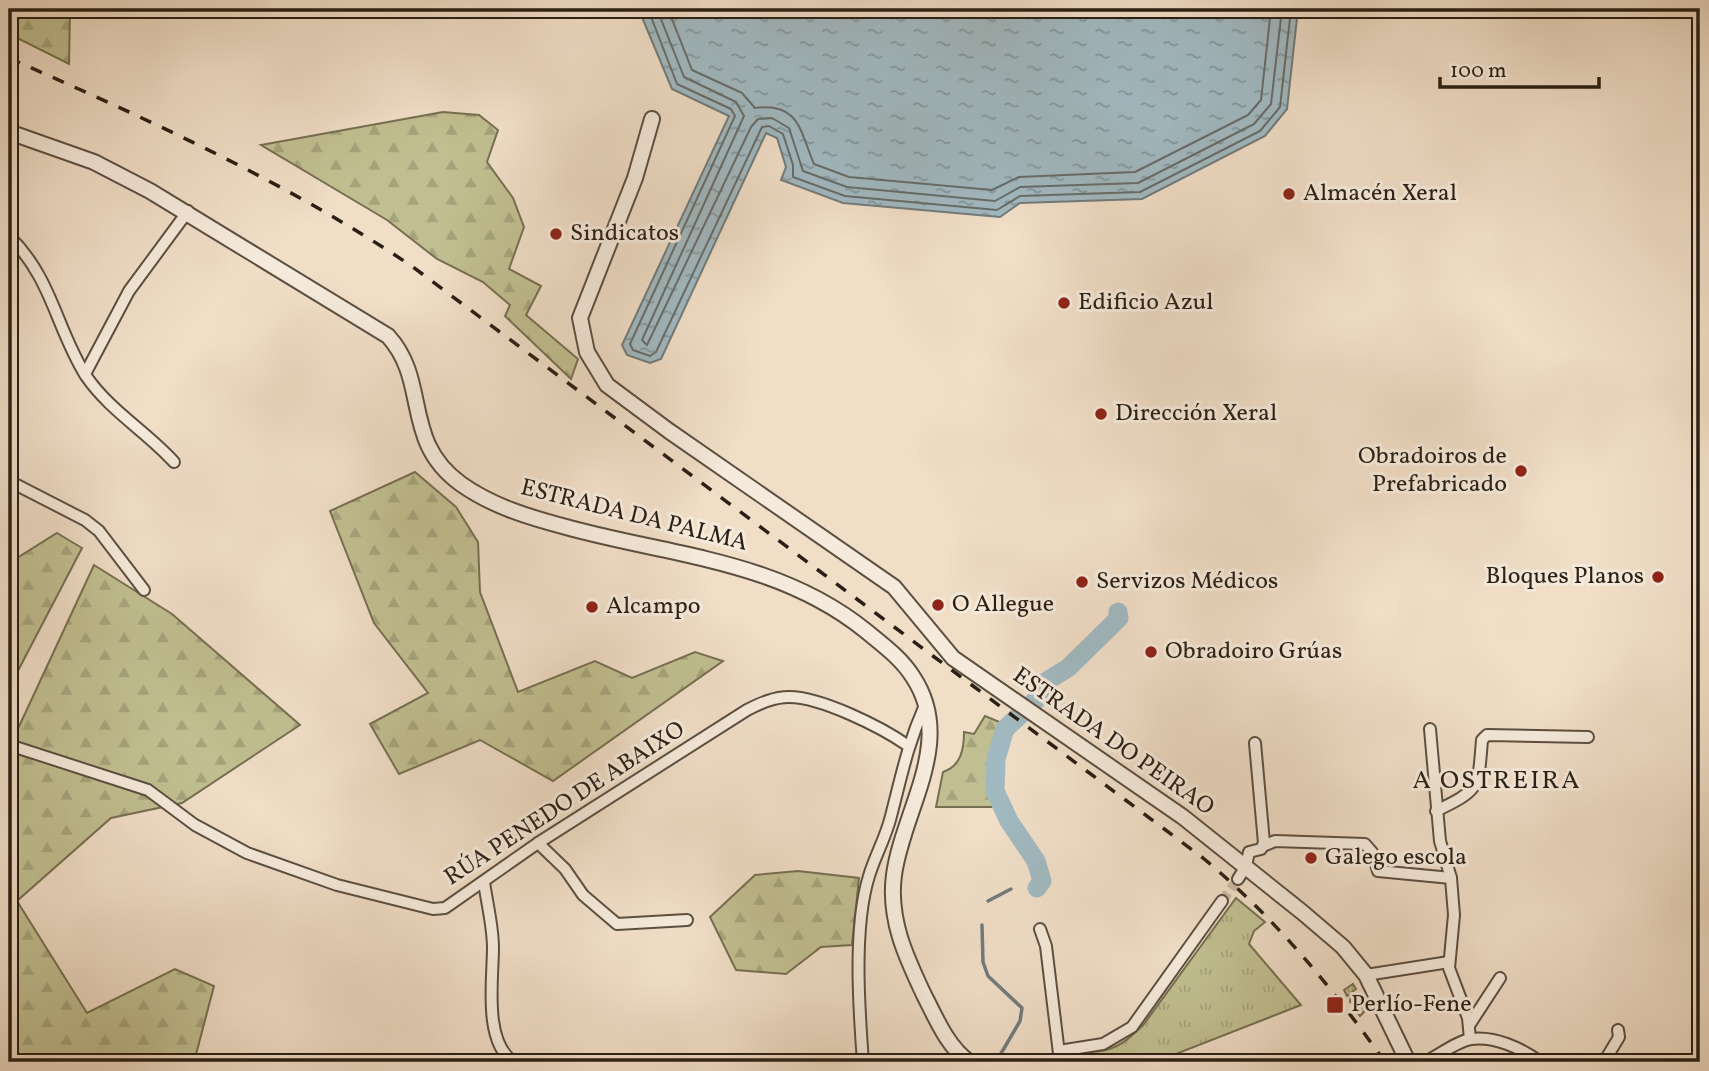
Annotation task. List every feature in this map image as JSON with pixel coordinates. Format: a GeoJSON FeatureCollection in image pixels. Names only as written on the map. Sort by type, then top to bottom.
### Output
{"type":"FeatureCollection","features":[{"type":"Feature","properties":{"kind":"street","name":"ESTRADA DO PEIRAO"},"geometry":{"type":"LineString","coordinates":[[652,119],[635,178],[602,256],[580,318],[587,352],[607,385],[668,432],[894,587],[953,658],[1183,817],[1242,873],[1343,947],[1366,975],[1408,1062]]}},
{"type":"Feature","properties":{"kind":"street","name":"ESTRADA DA PALMA"},"geometry":{"type":"LineString","coordinates":[[9,132],[94,162],[188,211],[388,336],[405,359],[421,434],[430,451],[457,481],[475,493],[524,516],[753,569],[804,590],[851,619],[895,655],[913,676],[927,702],[930,730],[927,759],[894,875],[895,925],[911,968],[931,1009],[952,1047],[969,1062]]}},
{"type":"Feature","properties":{"kind":"street"},"geometry":{"type":"LineString","coordinates":[[85,374],[129,291],[188,211]]}},
{"type":"Feature","properties":{"kind":"street"},"geometry":{"type":"LineString","coordinates":[[9,236],[29,256],[42,278],[85,374],[109,406],[174,462]]}},
{"type":"Feature","properties":{"kind":"street"},"geometry":{"type":"LineString","coordinates":[[9,481],[85,520],[99,531],[144,590]]}},
{"type":"Feature","properties":{"kind":"street","name":"RÚA PENEDO DE ABAIXO"},"geometry":{"type":"LineString","coordinates":[[9,745],[148,790],[228,844],[337,885],[433,909],[445,908],[538,843],[747,710],[766,701],[793,697],[804,700],[869,722],[907,745]]}},
{"type":"Feature","properties":{"kind":"street"},"geometry":{"type":"LineString","coordinates":[[863,1062],[863,907],[869,877],[891,819],[907,745],[927,702]]}},
{"type":"Feature","properties":{"kind":"street"},"geometry":{"type":"LineString","coordinates":[[1430,729],[1440,841],[1451,878],[1454,915],[1449,962],[1470,1024],[1470,1039]]}},
{"type":"Feature","properties":{"kind":"street"},"geometry":{"type":"LineString","coordinates":[[1436,811],[1467,796],[1479,782],[1482,740],[1487,735],[1588,737]]}},
{"type":"Feature","properties":{"kind":"street"},"geometry":{"type":"LineString","coordinates":[[1255,743],[1263,846]]}},
{"type":"Feature","properties":{"kind":"street"},"geometry":{"type":"LineString","coordinates":[[1242,873],[1249,852],[1275,841],[1365,844],[1372,852],[1378,871],[1451,878]]}},
{"type":"Feature","properties":{"kind":"street"},"geometry":{"type":"LineString","coordinates":[[538,843],[565,869],[583,895],[617,924],[687,920]]}},
{"type":"Feature","properties":{"kind":"street"},"geometry":{"type":"LineString","coordinates":[[484,882],[493,946],[490,998],[500,1046],[514,1062]]}},
{"type":"Feature","properties":{"kind":"street"},"geometry":{"type":"LineString","coordinates":[[1040,929],[1046,947],[1059,1057],[1103,1044],[1132,1027],[1222,901]]}},
{"type":"Feature","properties":{"kind":"street"},"geometry":{"type":"LineString","coordinates":[[1366,975],[1449,962]]}},
{"type":"Feature","properties":{"kind":"street"},"geometry":{"type":"LineString","coordinates":[[1470,1024],[1500,978]]}},
{"type":"Feature","properties":{"kind":"street"},"geometry":{"type":"LineString","coordinates":[[1604,1062],[1619,1037],[1618,1030]]}},
{"type":"Feature","properties":{"kind":"street"},"geometry":{"type":"LineString","coordinates":[[1425,1062],[1470,1039],[1503,1043],[1522,1049],[1539,1062]]}},
{"type":"Feature","properties":{"kind":"green space"},"geometry":{"type":"Polygon","coordinates":[[[9,9],[70,9],[69,64],[9,34],[9,9]]]}},
{"type":"Feature","properties":{"kind":"green space"},"geometry":{"type":"Polygon","coordinates":[[[443,112],[479,115],[498,130],[487,162],[513,198],[524,227],[509,269],[541,286],[526,315],[578,359],[571,379],[505,316],[510,305],[483,282],[437,259],[387,220],[261,145],[443,112]]]}},
{"type":"Feature","properties":{"kind":"green space"},"geometry":{"type":"Polygon","coordinates":[[[415,472],[456,507],[478,542],[480,592],[518,692],[595,661],[632,678],[695,652],[723,661],[553,781],[480,740],[399,774],[370,724],[428,693],[374,623],[330,511],[415,472]]]}},
{"type":"Feature","properties":{"kind":"green space"},"geometry":{"type":"Polygon","coordinates":[[[57,533],[82,548],[9,688],[9,563],[57,533]]]}},
{"type":"Feature","properties":{"kind":"green space"},"geometry":{"type":"Polygon","coordinates":[[[94,565],[172,614],[300,725],[182,803],[111,818],[17,901],[87,1013],[175,969],[214,986],[194,1062],[9,1062],[9,748],[94,565]]]}},
{"type":"Feature","properties":{"kind":"green space"},"geometry":{"type":"Polygon","coordinates":[[[985,716],[1002,723],[989,769],[995,807],[936,807],[943,772],[958,761],[964,732],[974,734],[985,716]]]}},
{"type":"Feature","properties":{"kind":"green space"},"geometry":{"type":"Polygon","coordinates":[[[798,871],[859,878],[852,945],[821,947],[786,974],[736,970],[710,917],[755,875],[798,871]]]}},
{"type":"Feature","properties":{"kind":"green space"},"geometry":{"type":"Polygon","coordinates":[[[1236,898],[1265,922],[1254,931],[1249,944],[1301,1005],[1168,1057],[1170,1062],[1070,1062],[1081,1053],[1117,1046],[1140,1028],[1236,898]]]}},
{"type":"Feature","properties":{"kind":"green space"},"geometry":{"type":"Polygon","coordinates":[[[1353,984],[1356,989],[1352,992],[1363,998],[1367,1009],[1360,1016],[1356,1011],[1359,1007],[1350,1002],[1351,994],[1347,996],[1344,990],[1353,984]]]}},
{"type":"Feature","properties":{"kind":"water"},"geometry":{"type":"Polygon","coordinates":[[[642,9],[1298,9],[1287,109],[1265,136],[1142,199],[1020,203],[1000,217],[843,203],[781,180],[786,167],[777,138],[766,133],[661,359],[650,363],[627,355],[622,345],[729,116],[672,89],[641,15],[642,9]]]}},
{"type":"Feature","properties":{"kind":"waterway"},"geometry":{"type":"LineString","coordinates":[[1037,888],[1042,881],[1036,861],[1009,821],[995,791],[996,759],[1005,729],[1038,698],[1042,684],[1068,668],[1119,618],[1118,612]]}},
{"type":"Feature","properties":{"kind":"waterway"},"geometry":{"type":"LineString","coordinates":[[988,901],[1011,889]]}},
{"type":"Feature","properties":{"kind":"waterway"},"geometry":{"type":"LineString","coordinates":[[982,925],[983,962],[988,976],[1022,1008],[1020,1021],[996,1062]]}},
{"type":"Feature","properties":{"kind":"tunnel"},"geometry":{"type":"LineString","coordinates":[[1222,901],[1238,879]]}},
{"type":"Feature","properties":{"kind":"railway"},"geometry":{"type":"LineString","coordinates":[[9,58],[216,154],[316,207],[413,267],[1203,858],[1254,904],[1301,954],[1385,1062]]}},
{"type":"Feature","properties":{"kind":"place","name":"Almacén Xeral"},"geometry":{"type":"Point","coordinates":[1289,194]}},
{"type":"Feature","properties":{"kind":"place","name":"Sindicatos"},"geometry":{"type":"Point","coordinates":[556,234]}},
{"type":"Feature","properties":{"kind":"place","name":"Edificio Azul"},"geometry":{"type":"Point","coordinates":[1064,303]}},
{"type":"Feature","properties":{"kind":"place","name":"Dirección Xeral"},"geometry":{"type":"Point","coordinates":[1101,414]}},
{"type":"Feature","properties":{"kind":"place","name":"Obradoiros de Prefabricado"},"geometry":{"type":"Point","coordinates":[1521,471]}},
{"type":"Feature","properties":{"kind":"place","name":"Bloques Planos"},"geometry":{"type":"Point","coordinates":[1658,577]}},
{"type":"Feature","properties":{"kind":"place","name":"Servizos Médicos"},"geometry":{"type":"Point","coordinates":[1082,582]}},
{"type":"Feature","properties":{"kind":"place","name":"O Allegue"},"geometry":{"type":"Point","coordinates":[938,605]}},
{"type":"Feature","properties":{"kind":"place","name":"Alcampo"},"geometry":{"type":"Point","coordinates":[592,607]}},
{"type":"Feature","properties":{"kind":"place","name":"Obradoiro Grúas"},"geometry":{"type":"Point","coordinates":[1151,652]}},
{"type":"Feature","properties":{"kind":"place","name":"Galego escola"},"geometry":{"type":"Point","coordinates":[1311,858]}},
{"type":"Feature","properties":{"kind":"place","name":"Perlío-Fene"},"geometry":{"type":"Point","coordinates":[1335,1005]}},
{"type":"Feature","properties":{"kind":"district","name":"A OSTREIRA"},"geometry":{"type":"Point","coordinates":[1497,781]}}]}
